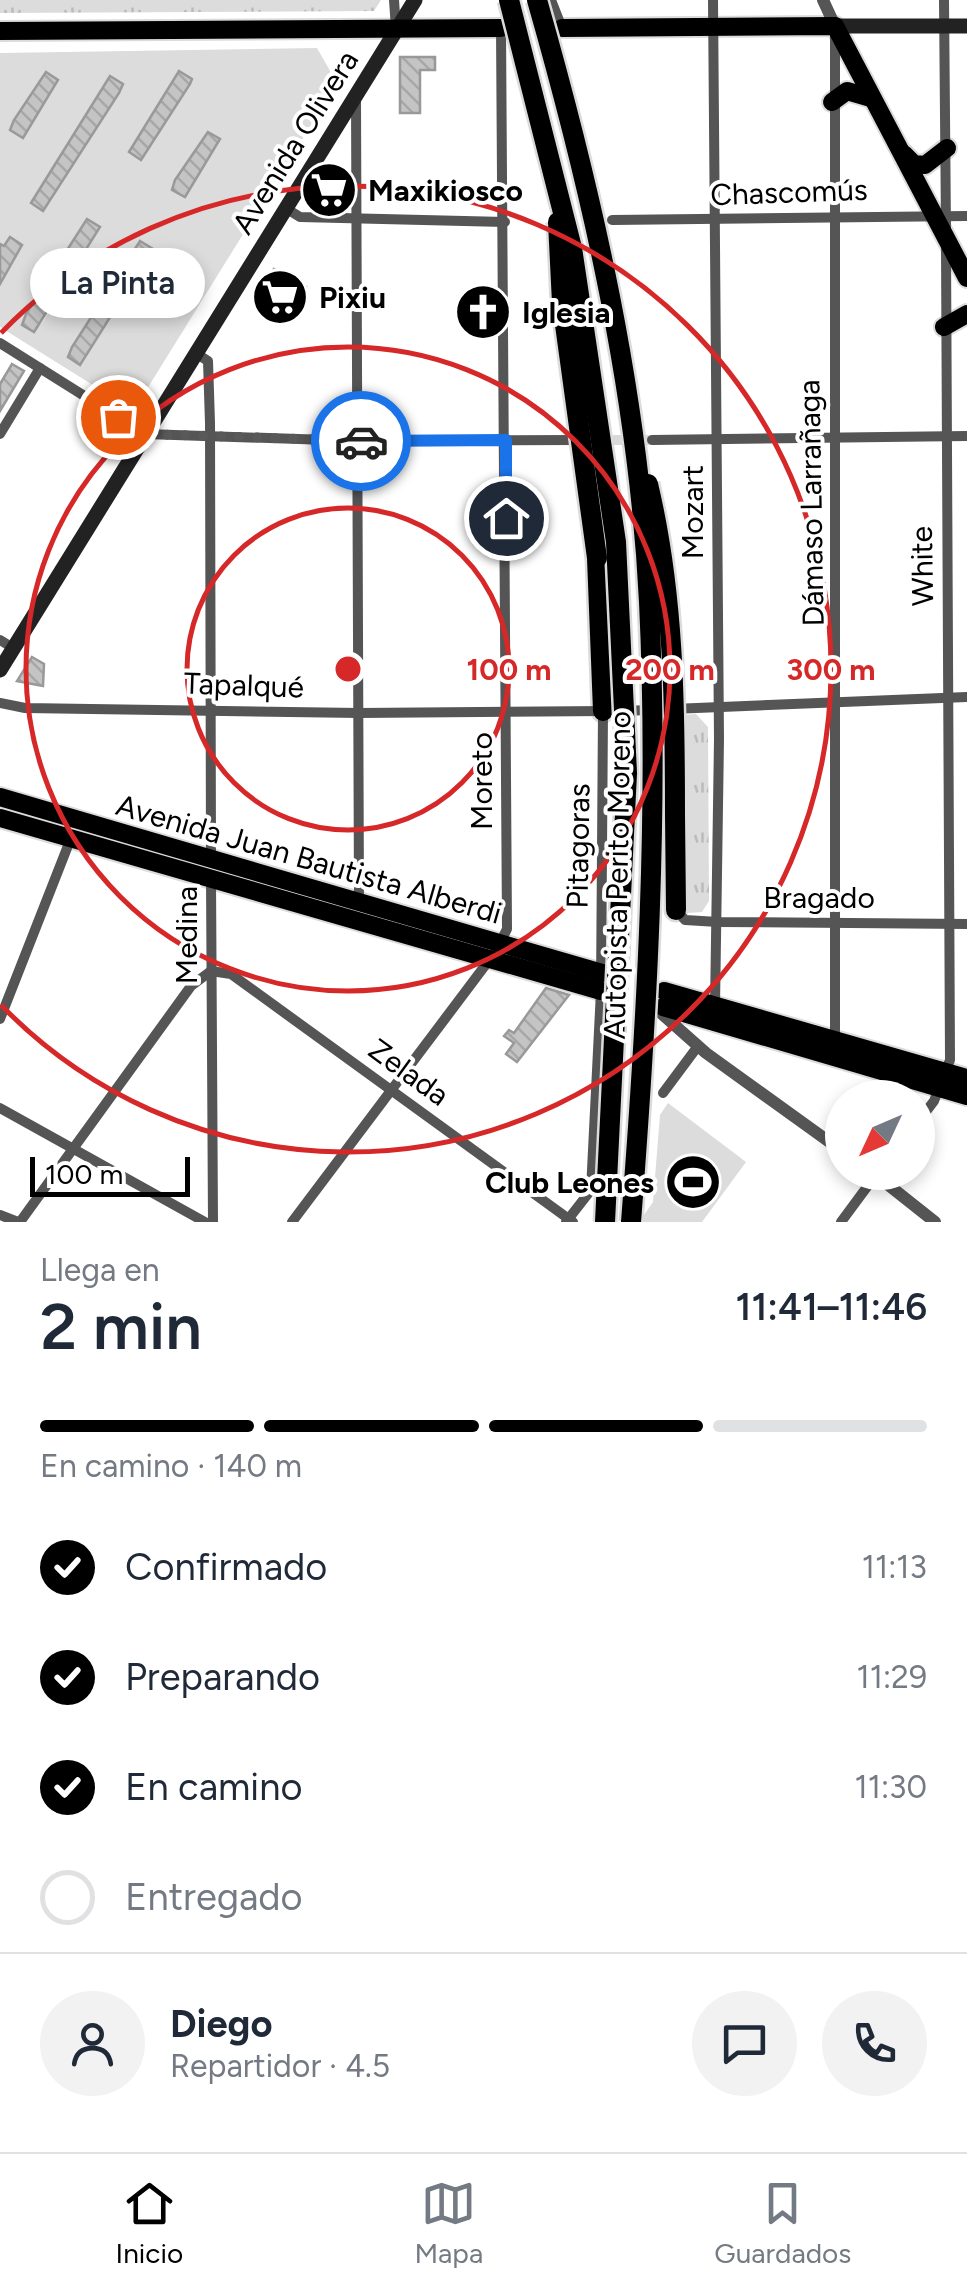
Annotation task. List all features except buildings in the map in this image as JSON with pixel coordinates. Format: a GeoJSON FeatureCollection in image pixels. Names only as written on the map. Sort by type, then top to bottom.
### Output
{"type":"FeatureCollection","features":[{"type":"Feature","properties":{"kind":"highway","name":"Autopista Perito Moreno"},"geometry":{"type":"LineString","coordinates":[[509,0],[572,248],[606,452],[626,682],[624,906],[604,1222]]}},
{"type":"Feature","properties":{"kind":"highway","name":"Autopista Perito Moreno"},"geometry":{"type":"LineString","coordinates":[[537,0],[602,258],[629,407],[649,599],[654,795],[642,1084],[631,1222]]}},
{"type":"Feature","properties":{"kind":"highway"},"geometry":{"type":"LineString","coordinates":[[558,195],[562,303],[598,558],[603,711]]}},
{"type":"Feature","properties":{"kind":"highway"},"geometry":{"type":"LineString","coordinates":[[629,407],[668,579],[676,910]]}},
{"type":"Feature","properties":{"kind":"main road","name":"Avenida Olivera"},"geometry":{"type":"LineString","coordinates":[[0,670],[7,644],[197,354],[414,0]]}},
{"type":"Feature","properties":{"kind":"main road"},"geometry":{"type":"LineString","coordinates":[[835,26],[871,98],[940,215],[946,237],[967,278]]}},
{"type":"Feature","properties":{"kind":"main road"},"geometry":{"type":"LineString","coordinates":[[562,28],[967,26]]}},
{"type":"Feature","properties":{"kind":"main road"},"geometry":{"type":"LineString","coordinates":[[0,31],[501,28]]}},
{"type":"Feature","properties":{"kind":"main road"},"geometry":{"type":"LineString","coordinates":[[832,102],[847,92],[871,98]]}},
{"type":"Feature","properties":{"kind":"main road"},"geometry":{"type":"LineString","coordinates":[[900,150],[914,164],[925,166],[947,148]]}},
{"type":"Feature","properties":{"kind":"main road"},"geometry":{"type":"LineString","coordinates":[[944,327],[967,314]]}},
{"type":"Feature","properties":{"kind":"main road","name":"Avenida Juan Bautista Alberdi"},"geometry":{"type":"LineString","coordinates":[[0,797],[211,868],[602,982]]}},
{"type":"Feature","properties":{"kind":"main road","name":"Avenida Juan Bautista Alberdi"},"geometry":{"type":"LineString","coordinates":[[0,818],[71,838],[359,902],[495,951]]}},
{"type":"Feature","properties":{"kind":"main road"},"geometry":{"type":"LineString","coordinates":[[663,1004],[835,1039],[942,1080],[967,1096]]}},
{"type":"Feature","properties":{"kind":"main road"},"geometry":{"type":"LineString","coordinates":[[713,1014],[942,1080],[967,1078]]}},
{"type":"Feature","properties":{"kind":"street"},"geometry":{"type":"LineString","coordinates":[[394,0],[396,30]]}},
{"type":"Feature","properties":{"kind":"street"},"geometry":{"type":"LineString","coordinates":[[551,0],[562,28]]}},
{"type":"Feature","properties":{"kind":"street","name":"Mozart"},"geometry":{"type":"LineString","coordinates":[[712,0],[718,708],[718,922],[713,1014]]}},
{"type":"Feature","properties":{"kind":"street"},"geometry":{"type":"LineString","coordinates":[[823,0],[835,26]]}},
{"type":"Feature","properties":{"kind":"street"},"geometry":{"type":"LineString","coordinates":[[940,215],[947,148],[944,0]]}},
{"type":"Feature","properties":{"kind":"street","name":"Dámaso Larrañaga"},"geometry":{"type":"LineString","coordinates":[[835,26],[835,1039]]}},
{"type":"Feature","properties":{"kind":"street","name":"Moreto"},"geometry":{"type":"LineString","coordinates":[[292,1222],[495,951],[507,929],[501,28]]}},
{"type":"Feature","properties":{"kind":"street"},"geometry":{"type":"LineString","coordinates":[[356,97],[360,218],[359,902]]}},
{"type":"Feature","properties":{"kind":"street"},"geometry":{"type":"LineString","coordinates":[[288,208],[300,216],[505,222]]}},
{"type":"Feature","properties":{"kind":"street","name":"Chascomús"},"geometry":{"type":"LineString","coordinates":[[612,220],[832,214],[967,216]]}},
{"type":"Feature","properties":{"kind":"street","name":"White"},"geometry":{"type":"LineString","coordinates":[[935,1092],[950,1060],[946,237]]}},
{"type":"Feature","properties":{"kind":"street"},"geometry":{"type":"LineString","coordinates":[[0,344],[146,434],[358,441],[577,440]]}},
{"type":"Feature","properties":{"kind":"street","name":"Medina"},"geometry":{"type":"LineString","coordinates":[[197,354],[208,361],[210,438],[214,1222]]}},
{"type":"Feature","properties":{"kind":"street"},"geometry":{"type":"LineString","coordinates":[[0,434],[40,368]]}},
{"type":"Feature","properties":{"kind":"street"},"geometry":{"type":"LineString","coordinates":[[652,440],[967,436]]}},
{"type":"Feature","properties":{"kind":"street","name":"Tapalqué"},"geometry":{"type":"LineString","coordinates":[[0,703],[25,708],[358,713],[718,708],[967,697]]}},
{"type":"Feature","properties":{"kind":"street","name":"Pitagoras"},"geometry":{"type":"LineString","coordinates":[[602,982],[603,711]]}},
{"type":"Feature","properties":{"kind":"street"},"geometry":{"type":"LineString","coordinates":[[0,1019],[71,838]]}},
{"type":"Feature","properties":{"kind":"street","name":"Bragado"},"geometry":{"type":"LineString","coordinates":[[676,910],[685,920],[718,922],[967,924]]}},
{"type":"Feature","properties":{"kind":"street"},"geometry":{"type":"LineString","coordinates":[[0,1215],[19,1222],[191,986],[212,970]]}},
{"type":"Feature","properties":{"kind":"street","name":"Zelada"},"geometry":{"type":"LineString","coordinates":[[212,970],[231,974],[569,1221]]}},
{"type":"Feature","properties":{"kind":"street"},"geometry":{"type":"LineString","coordinates":[[569,1221],[590,1190],[602,982]]}},
{"type":"Feature","properties":{"kind":"street"},"geometry":{"type":"LineString","coordinates":[[663,1004],[698,1046],[825,1139]]}},
{"type":"Feature","properties":{"kind":"street"},"geometry":{"type":"LineString","coordinates":[[663,1093],[698,1046]]}},
{"type":"Feature","properties":{"kind":"street"},"geometry":{"type":"LineString","coordinates":[[0,1108],[205,1222]]}},
{"type":"Feature","properties":{"kind":"street"},"geometry":{"type":"LineString","coordinates":[[841,1222],[864,1190]]}},
{"type":"Feature","properties":{"kind":"street"},"geometry":{"type":"LineString","coordinates":[[896,1190],[935,1222]]}},
{"type":"Feature","properties":{"kind":"green space"},"geometry":{"type":"Polygon","coordinates":[[[0,0],[381,0],[374,11],[0,13],[0,0]]]}},
{"type":"Feature","properties":{"kind":"green space"},"geometry":{"type":"Polygon","coordinates":[[[317,48],[337,83],[137,405],[128,407],[0,327],[0,284],[15,260],[4,246],[0,249],[0,53],[317,48]],[[47,73],[14,120],[32,125],[58,80],[47,73]],[[109,76],[39,189],[43,211],[122,84],[109,76]],[[174,78],[129,152],[141,160],[190,85],[174,78]],[[208,132],[172,190],[185,197],[220,140],[208,132]],[[99,228],[50,275],[23,325],[34,332],[44,320],[99,228]],[[132,250],[72,346],[68,357],[80,365],[145,264],[132,250]]]}},
{"type":"Feature","properties":{"kind":"green space"},"geometry":{"type":"Polygon","coordinates":[[[696,714],[708,727],[709,901],[702,912],[687,913],[682,715],[696,714]]]}},
{"type":"Feature","properties":{"kind":"green space","name":"Club Leones"},"geometry":{"type":"Polygon","coordinates":[[[668,1103],[746,1162],[702,1222],[639,1222],[653,1202],[660,1115],[668,1103]]]}},
{"type":"Feature","properties":{"kind":"tunnel"},"geometry":{"type":"LineString","coordinates":[[598,440],[652,440]]}},
{"type":"Feature","properties":{"kind":"way so far"},"geometry":{"type":"LineString","coordinates":[[118,417],[146,434],[361,441]]}},
{"type":"Feature","properties":{"kind":"place","name":"Maxikiosco"},"geometry":{"type":"Point","coordinates":[329,190]}},
{"type":"Feature","properties":{"kind":"place","name":"Pixiu"},"geometry":{"type":"Point","coordinates":[280,297]}},
{"type":"Feature","properties":{"kind":"place","name":"Iglesia"},"geometry":{"type":"Point","coordinates":[483,312]}},
{"type":"Feature","properties":{"kind":"place","name":"La Pinta"},"geometry":{"type":"Point","coordinates":[118,417]}},
{"type":"Feature","properties":{"kind":"place","name":"Club Leones"},"geometry":{"type":"Point","coordinates":[693,1182]}},
{"type":"Feature","properties":{"kind":"route"},"geometry":{"type":"LineString","coordinates":[[361,441],[506,440],[506,518]]}}]}
